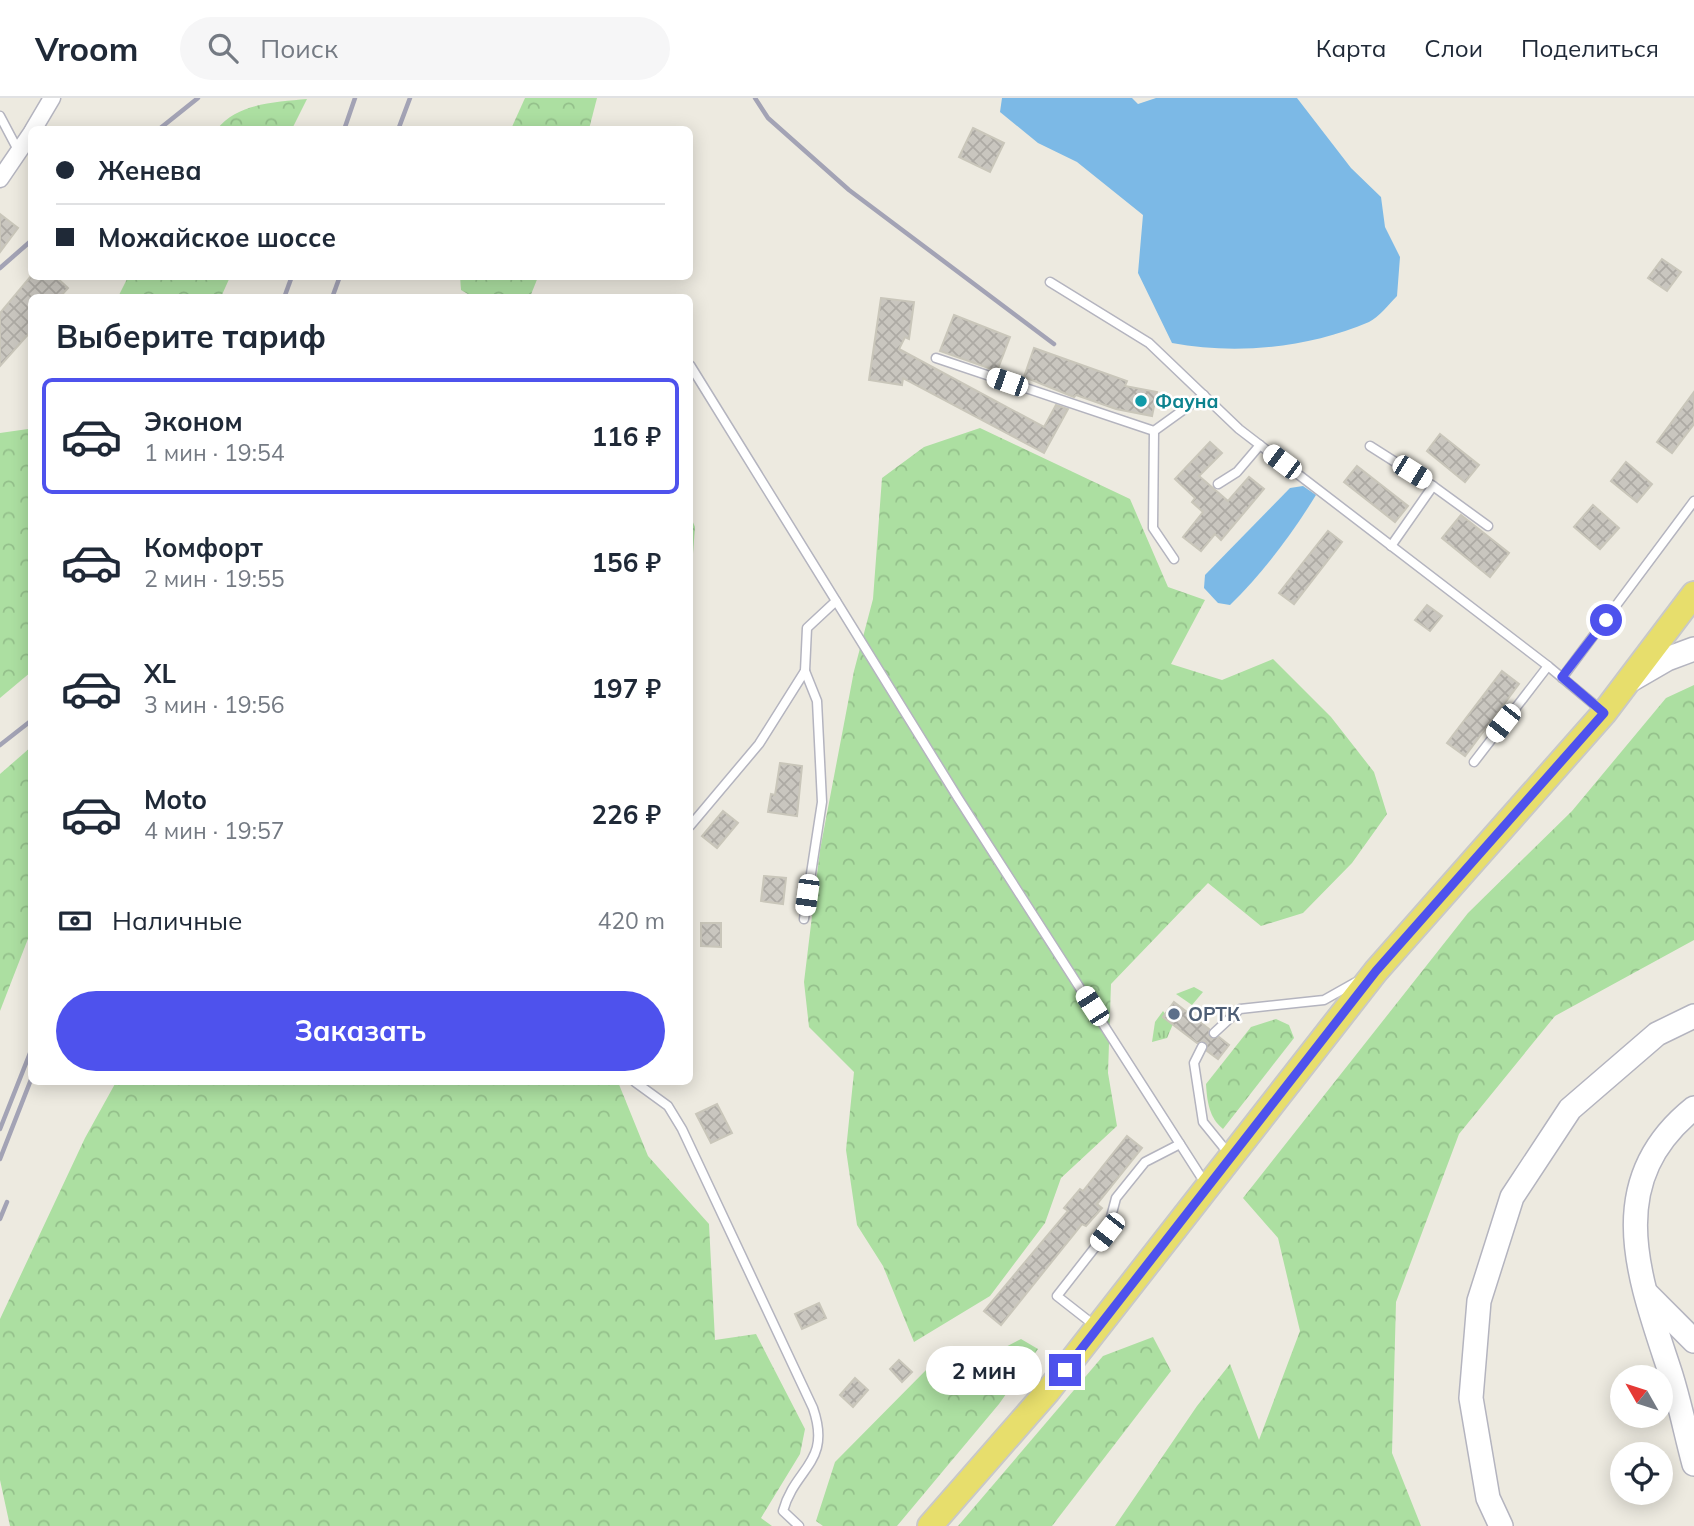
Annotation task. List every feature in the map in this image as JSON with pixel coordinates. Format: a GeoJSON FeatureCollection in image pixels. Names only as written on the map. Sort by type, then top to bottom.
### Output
{"type":"FeatureCollection","features":[{"type":"Feature","properties":{"kind":"main road"},"geometry":{"type":"LineString","coordinates":[[930,1526],[1098,1328],[1376,971],[1604,713],[1694,594]]}},
{"type":"Feature","properties":{"kind":"main road"},"geometry":{"type":"LineString","coordinates":[[1629,681],[1667,659],[1694,649]]}},
{"type":"Feature","properties":{"kind":"main road"},"geometry":{"type":"LineString","coordinates":[[1502,1526],[1488,1498],[1471,1398],[1479,1301],[1512,1197],[1570,1110],[1657,1034],[1694,1016]]}},
{"type":"Feature","properties":{"kind":"main road"},"geometry":{"type":"LineString","coordinates":[[1694,1108],[1677,1121],[1653,1154],[1636,1204],[1633,1241],[1643,1290],[1672,1380],[1694,1464]]}},
{"type":"Feature","properties":{"kind":"main road"},"geometry":{"type":"LineString","coordinates":[[1643,1290],[1694,1341]]}},
{"type":"Feature","properties":{"kind":"street"},"geometry":{"type":"LineString","coordinates":[[35,126],[52,98]]}},
{"type":"Feature","properties":{"kind":"street"},"geometry":{"type":"LineString","coordinates":[[0,179],[28,137]]}},
{"type":"Feature","properties":{"kind":"lane"},"geometry":{"type":"LineString","coordinates":[[0,116],[19,152]]}},
{"type":"Feature","properties":{"kind":"lane"},"geometry":{"type":"LineString","coordinates":[[1050,282],[1149,343],[1260,445],[1548,666],[1604,713]]}},
{"type":"Feature","properties":{"kind":"lane"},"geometry":{"type":"LineString","coordinates":[[936,358],[1154,431]]}},
{"type":"Feature","properties":{"kind":"lane"},"geometry":{"type":"LineString","coordinates":[[693,370],[836,601],[1209,1188]]}},
{"type":"Feature","properties":{"kind":"lane"},"geometry":{"type":"LineString","coordinates":[[1154,431],[1204,396]]}},
{"type":"Feature","properties":{"kind":"lane"},"geometry":{"type":"LineString","coordinates":[[1154,431],[1153,528],[1174,559]]}},
{"type":"Feature","properties":{"kind":"lane"},"geometry":{"type":"LineString","coordinates":[[1218,484],[1237,472],[1260,445]]}},
{"type":"Feature","properties":{"kind":"lane"},"geometry":{"type":"LineString","coordinates":[[1370,446],[1433,486],[1488,526]]}},
{"type":"Feature","properties":{"kind":"lane"},"geometry":{"type":"LineString","coordinates":[[1391,546],[1433,486]]}},
{"type":"Feature","properties":{"kind":"lane"},"geometry":{"type":"LineString","coordinates":[[1562,677],[1694,501]]}},
{"type":"Feature","properties":{"kind":"lane"},"geometry":{"type":"LineString","coordinates":[[804,919],[822,802],[817,701],[805,671],[807,628],[836,601]]}},
{"type":"Feature","properties":{"kind":"lane"},"geometry":{"type":"LineString","coordinates":[[1474,762],[1548,666]]}},
{"type":"Feature","properties":{"kind":"lane"},"geometry":{"type":"LineString","coordinates":[[693,821],[759,744],[805,671]]}},
{"type":"Feature","properties":{"kind":"lane"},"geometry":{"type":"LineString","coordinates":[[1214,1033],[1227,1018],[1240,1009],[1324,1000],[1376,971]]}},
{"type":"Feature","properties":{"kind":"lane"},"geometry":{"type":"LineString","coordinates":[[1202,1047],[1194,1063],[1203,1122],[1233,1158]]}},
{"type":"Feature","properties":{"kind":"lane"},"geometry":{"type":"LineString","coordinates":[[639,1085],[668,1106],[682,1129],[813,1408],[820,1428],[816,1452],[786,1501],[783,1511],[799,1526]]}},
{"type":"Feature","properties":{"kind":"lane"},"geometry":{"type":"LineString","coordinates":[[1098,1328],[1057,1296],[1107,1232],[1116,1198],[1145,1162],[1180,1144]]}},
{"type":"Feature","properties":{"kind":"green space"},"geometry":{"type":"Polygon","coordinates":[[[525,98],[597,98],[590,126],[512,126],[525,98]]]}},
{"type":"Feature","properties":{"kind":"green space"},"geometry":{"type":"Polygon","coordinates":[[[307,99],[294,126],[220,126],[236,114],[270,103],[307,99]]]}},
{"type":"Feature","properties":{"kind":"green space"},"geometry":{"type":"Polygon","coordinates":[[[126,280],[229,280],[222,294],[119,294],[126,280]]]}},
{"type":"Feature","properties":{"kind":"green space"},"geometry":{"type":"Polygon","coordinates":[[[460,280],[537,280],[531,294],[468,294],[461,290],[460,280]]]}},
{"type":"Feature","properties":{"kind":"green space"},"geometry":{"type":"Polygon","coordinates":[[[980,428],[1130,499],[1168,587],[1205,600],[1171,664],[1222,680],[1273,659],[1331,717],[1374,772],[1387,814],[1352,863],[1303,913],[1261,926],[1208,883],[1111,984],[1108,1073],[1117,1126],[1061,1178],[1045,1223],[990,1296],[914,1342],[883,1266],[857,1225],[846,1150],[854,1072],[809,1027],[804,982],[820,850],[854,671],[873,599],[882,478],[924,447],[980,428]]]}},
{"type":"Feature","properties":{"kind":"green space"},"geometry":{"type":"Polygon","coordinates":[[[28,430],[28,675],[0,698],[0,433],[28,430]]]}},
{"type":"Feature","properties":{"kind":"green space"},"geometry":{"type":"Polygon","coordinates":[[[693,522],[695,527],[693,554],[693,522]]]}},
{"type":"Feature","properties":{"kind":"green space"},"geometry":{"type":"Polygon","coordinates":[[[1694,685],[1694,940],[1555,1016],[1459,1134],[1396,1302],[1392,1453],[1421,1526],[1115,1526],[1197,1406],[1230,1364],[1259,1440],[1300,1331],[1278,1238],[1243,1198],[1468,913],[1572,811],[1666,698],[1694,685]]]}},
{"type":"Feature","properties":{"kind":"green space"},"geometry":{"type":"Polygon","coordinates":[[[28,750],[28,939],[0,1011],[0,774],[28,750]]]}},
{"type":"Feature","properties":{"kind":"green space"},"geometry":{"type":"Polygon","coordinates":[[[1194,987],[1203,992],[1192,1005],[1176,994],[1194,987]]]}},
{"type":"Feature","properties":{"kind":"green space"},"geometry":{"type":"Polygon","coordinates":[[[1163,1011],[1173,1024],[1167,1038],[1152,1042],[1155,1022],[1163,1011]]]}},
{"type":"Feature","properties":{"kind":"green space"},"geometry":{"type":"Polygon","coordinates":[[[1276,1019],[1289,1025],[1294,1038],[1223,1129],[1212,1114],[1206,1084],[1251,1027],[1276,1019]]]}},
{"type":"Feature","properties":{"kind":"green space"},"geometry":{"type":"Polygon","coordinates":[[[114,1085],[619,1085],[648,1156],[709,1224],[715,1340],[756,1334],[805,1429],[800,1454],[761,1518],[772,1526],[10,1526],[0,1480],[0,1319],[85,1138],[114,1085]]]}},
{"type":"Feature","properties":{"kind":"green space"},"geometry":{"type":"Polygon","coordinates":[[[1153,1337],[1171,1371],[1052,1526],[958,1526],[1103,1356],[1153,1337]]]}},
{"type":"Feature","properties":{"kind":"green space"},"geometry":{"type":"Polygon","coordinates":[[[1021,1339],[1038,1349],[999,1404],[897,1526],[823,1526],[816,1521],[835,1462],[931,1365],[998,1351],[1021,1339]]]}},
{"type":"Feature","properties":{"kind":"water"},"geometry":{"type":"Polygon","coordinates":[[[1002,98],[1132,98],[1138,104],[1156,98],[1297,98],[1351,168],[1381,197],[1385,227],[1400,257],[1397,296],[1369,322],[1321,338],[1272,347],[1246,348],[1196,347],[1172,343],[1138,273],[1143,215],[1077,162],[1038,143],[1000,112],[1002,98]]]}},
{"type":"Feature","properties":{"kind":"water"},"geometry":{"type":"Polygon","coordinates":[[[1303,486],[1316,495],[1287,539],[1230,605],[1218,603],[1204,588],[1205,575],[1290,488],[1303,486]]]}},
{"type":"Feature","properties":{"kind":"building"},"geometry":{"type":"Polygon","coordinates":[[[973,128],[1004,143],[990,172],[959,157],[973,128]]]}},
{"type":"Feature","properties":{"kind":"building"},"geometry":{"type":"Polygon","coordinates":[[[0,214],[18,228],[0,252],[0,214]]]}},
{"type":"Feature","properties":{"kind":"building"},"geometry":{"type":"Polygon","coordinates":[[[1662,259],[1681,272],[1667,291],[1648,278],[1662,259]]]}},
{"type":"Feature","properties":{"kind":"building"},"geometry":{"type":"Polygon","coordinates":[[[28,280],[59,280],[68,288],[63,294],[28,294],[28,334],[0,366],[0,313],[28,280]]]}},
{"type":"Feature","properties":{"kind":"building"},"geometry":{"type":"Polygon","coordinates":[[[881,298],[914,302],[909,339],[905,337],[899,349],[1044,427],[1056,405],[1068,409],[1044,453],[903,378],[902,385],[869,380],[881,298]]]}},
{"type":"Feature","properties":{"kind":"building"},"geometry":{"type":"Polygon","coordinates":[[[954,315],[1010,337],[997,371],[940,351],[954,315]]]}},
{"type":"Feature","properties":{"kind":"building"},"geometry":{"type":"Polygon","coordinates":[[[1034,348],[1127,381],[1125,386],[1157,392],[1152,416],[1116,409],[1076,395],[1074,397],[1024,377],[1034,348]]]}},
{"type":"Feature","properties":{"kind":"building"},"geometry":{"type":"Polygon","coordinates":[[[1694,392],[1694,424],[1672,453],[1657,442],[1694,392]]]}},
{"type":"Feature","properties":{"kind":"building"},"geometry":{"type":"Polygon","coordinates":[[[1440,434],[1479,465],[1465,482],[1427,451],[1440,434]]]}},
{"type":"Feature","properties":{"kind":"building"},"geometry":{"type":"Polygon","coordinates":[[[1210,442],[1222,453],[1199,476],[1228,501],[1249,477],[1264,489],[1221,540],[1215,534],[1201,551],[1183,537],[1203,512],[1192,502],[1195,498],[1175,479],[1210,442]]]}},
{"type":"Feature","properties":{"kind":"building"},"geometry":{"type":"Polygon","coordinates":[[[1626,462],[1652,484],[1637,502],[1611,481],[1626,462]]]}},
{"type":"Feature","properties":{"kind":"building"},"geometry":{"type":"Polygon","coordinates":[[[1357,466],[1408,506],[1395,522],[1344,482],[1357,466]]]}},
{"type":"Feature","properties":{"kind":"building"},"geometry":{"type":"Polygon","coordinates":[[[1593,505],[1619,528],[1600,549],[1574,527],[1593,505]]]}},
{"type":"Feature","properties":{"kind":"building"},"geometry":{"type":"Polygon","coordinates":[[[1461,515],[1509,553],[1490,577],[1442,538],[1461,515]]]}},
{"type":"Feature","properties":{"kind":"building"},"geometry":{"type":"Polygon","coordinates":[[[1328,531],[1342,542],[1294,604],[1279,593],[1328,531]]]}},
{"type":"Feature","properties":{"kind":"building"},"geometry":{"type":"Polygon","coordinates":[[[1427,605],[1442,616],[1430,631],[1415,620],[1427,605]]]}},
{"type":"Feature","properties":{"kind":"building"},"geometry":{"type":"Polygon","coordinates":[[[1502,671],[1519,684],[1465,756],[1447,743],[1502,671]]]}},
{"type":"Feature","properties":{"kind":"building"},"geometry":{"type":"Polygon","coordinates":[[[780,763],[802,766],[797,816],[768,812],[771,794],[775,795],[780,763]]]}},
{"type":"Feature","properties":{"kind":"building"},"geometry":{"type":"Polygon","coordinates":[[[723,811],[738,823],[717,848],[702,836],[723,811]]]}},
{"type":"Feature","properties":{"kind":"building"},"geometry":{"type":"Polygon","coordinates":[[[764,876],[786,878],[783,904],[761,901],[764,876]]]}},
{"type":"Feature","properties":{"kind":"building"},"geometry":{"type":"Polygon","coordinates":[[[701,923],[721,923],[721,947],[701,946],[701,923]]]}},
{"type":"Feature","properties":{"kind":"building"},"geometry":{"type":"Polygon","coordinates":[[[1174,1002],[1209,1029],[1210,1038],[1219,1037],[1229,1045],[1218,1059],[1207,1051],[1206,1042],[1197,1043],[1163,1017],[1174,1002]]]}},
{"type":"Feature","properties":{"kind":"building"},"geometry":{"type":"Polygon","coordinates":[[[717,1104],[732,1133],[711,1143],[696,1114],[717,1104]]]}},
{"type":"Feature","properties":{"kind":"building"},"geometry":{"type":"Polygon","coordinates":[[[1127,1136],[1142,1148],[1097,1204],[1102,1208],[1086,1226],[1082,1224],[1001,1325],[984,1311],[1068,1211],[1064,1208],[1080,1189],[1083,1191],[1127,1136]]]}},
{"type":"Feature","properties":{"kind":"building"},"geometry":{"type":"Polygon","coordinates":[[[819,1303],[826,1318],[802,1329],[795,1314],[819,1303]]]}},
{"type":"Feature","properties":{"kind":"building"},"geometry":{"type":"Polygon","coordinates":[[[899,1360],[912,1372],[902,1382],[890,1369],[899,1360]]]}},
{"type":"Feature","properties":{"kind":"building"},"geometry":{"type":"Polygon","coordinates":[[[855,1378],[868,1390],[853,1407],[840,1395],[855,1378]]]}},
{"type":"Feature","properties":{"kind":"railway"},"geometry":{"type":"LineString","coordinates":[[163,126],[198,98]]}},
{"type":"Feature","properties":{"kind":"railway"},"geometry":{"type":"LineString","coordinates":[[345,126],[355,98]]}},
{"type":"Feature","properties":{"kind":"railway"},"geometry":{"type":"LineString","coordinates":[[400,126],[410,98]]}},
{"type":"Feature","properties":{"kind":"railway"},"geometry":{"type":"LineString","coordinates":[[755,98],[768,118],[849,190],[1054,344]]}},
{"type":"Feature","properties":{"kind":"railway"},"geometry":{"type":"LineString","coordinates":[[0,268],[28,244]]}},
{"type":"Feature","properties":{"kind":"railway"},"geometry":{"type":"LineString","coordinates":[[285,294],[291,280]]}},
{"type":"Feature","properties":{"kind":"railway"},"geometry":{"type":"LineString","coordinates":[[333,294],[339,280]]}},
{"type":"Feature","properties":{"kind":"railway"},"geometry":{"type":"LineString","coordinates":[[0,745],[28,723]]}},
{"type":"Feature","properties":{"kind":"railway"},"geometry":{"type":"LineString","coordinates":[[0,1129],[28,1058]]}},
{"type":"Feature","properties":{"kind":"railway"},"geometry":{"type":"LineString","coordinates":[[0,1159],[29,1085]]}},
{"type":"Feature","properties":{"kind":"railway"},"geometry":{"type":"LineString","coordinates":[[0,1219],[7,1202]]}},
{"type":"Feature","properties":{"kind":"place","name":"Фауна"},"geometry":{"type":"Point","coordinates":[1141,401]}},
{"type":"Feature","properties":{"kind":"place","name":"ОРТК"},"geometry":{"type":"Point","coordinates":[1174,1014]}},
{"type":"Feature","properties":{"kind":"route"},"geometry":{"type":"LineString","coordinates":[[1065,1370],[1376,971],[1604,713],[1562,677],[1606,620]]}}]}
